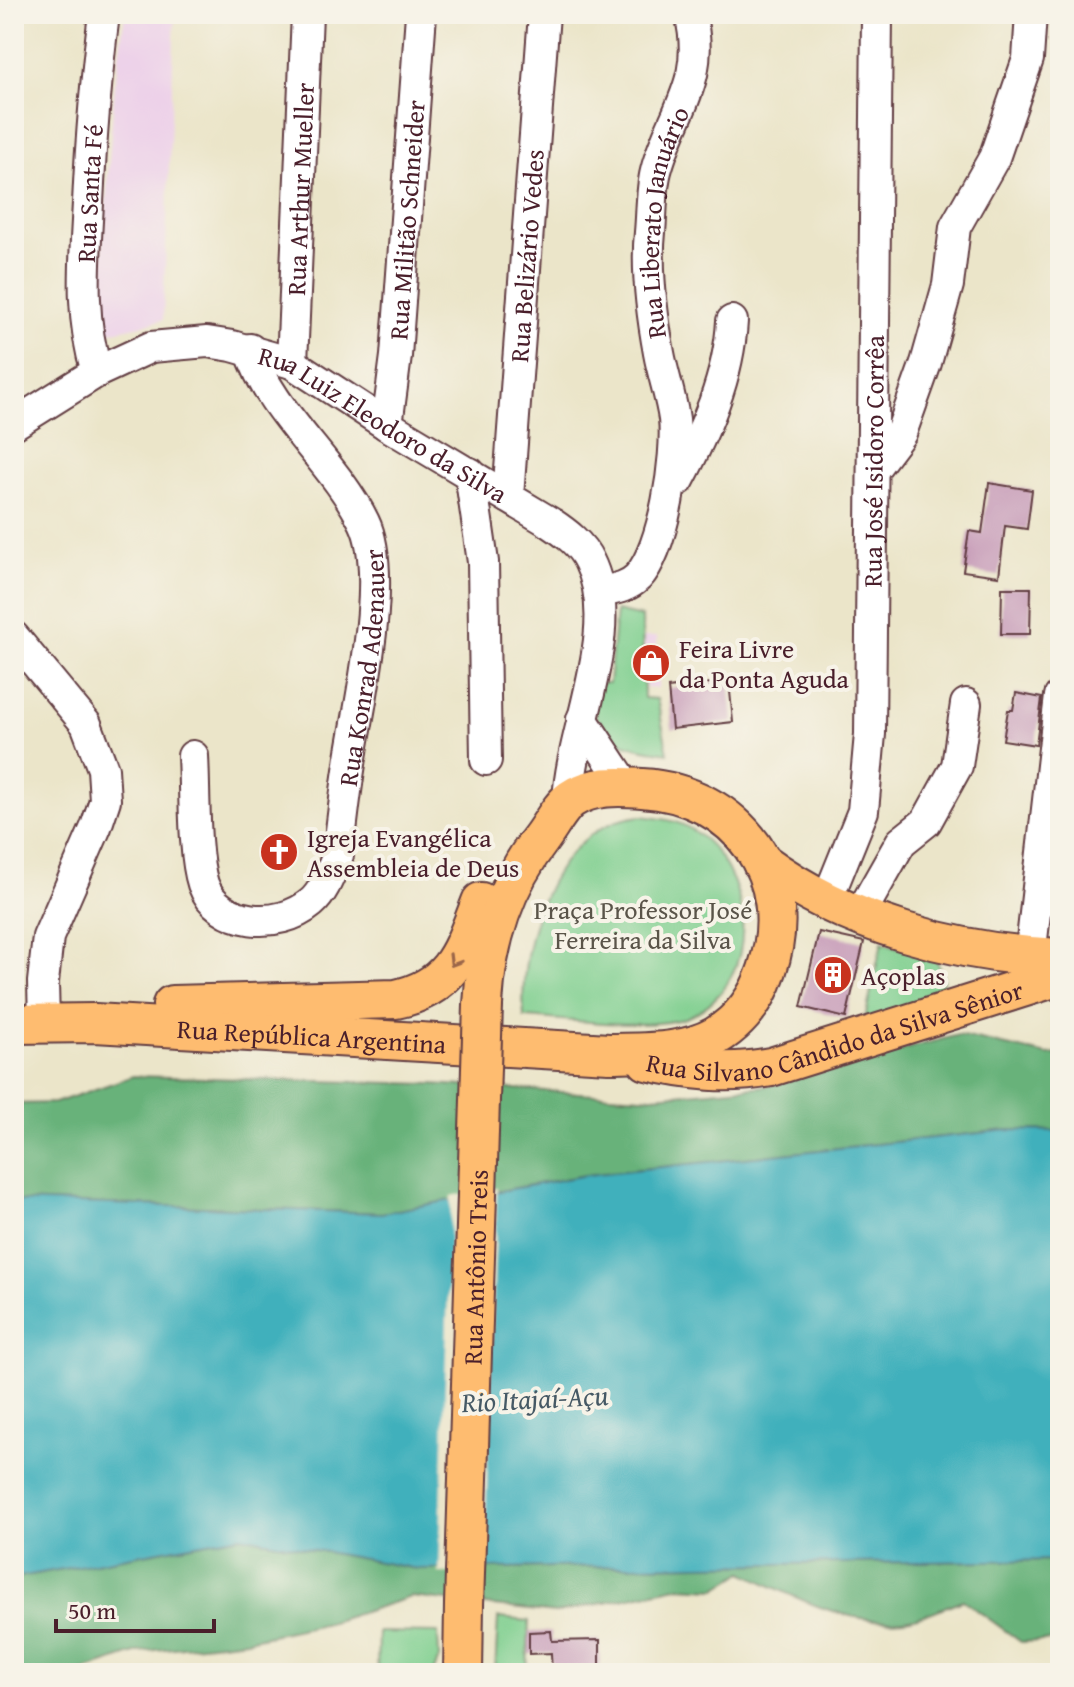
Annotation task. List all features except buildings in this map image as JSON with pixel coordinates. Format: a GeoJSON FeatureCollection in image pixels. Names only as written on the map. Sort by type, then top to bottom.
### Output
{"type":"FeatureCollection","features":[{"type":"Feature","properties":{"kind":"main road"},"geometry":{"type":"LineString","coordinates":[[95,1023],[173,1005],[396,999],[419,994],[437,984],[450,969],[496,872],[530,819],[545,809],[596,789],[664,789],[712,807],[747,839],[762,862],[773,890],[777,916],[772,955],[762,985],[748,1008],[716,1036],[669,1051],[609,1053]]}},
{"type":"Feature","properties":{"kind":"main road","name":"Rua Antônio Treis"},"geometry":{"type":"LineString","coordinates":[[463,1673],[485,964],[493,929],[536,844],[568,801]]}},
{"type":"Feature","properties":{"kind":"main road","name":"Rua Silvano Cândido da Silva Sênior"},"geometry":{"type":"LineString","coordinates":[[762,862],[843,908],[965,947],[1050,963]]}},
{"type":"Feature","properties":{"kind":"main road"},"geometry":{"type":"LineString","coordinates":[[950,1013],[971,997],[977,986],[974,961],[965,947]]}},
{"type":"Feature","properties":{"kind":"main road","name":"Rua Silvano Cândido da Silva Sênior"},"geometry":{"type":"LineString","coordinates":[[609,1053],[699,1072],[735,1074],[771,1067],[950,1013],[1050,963]]}},
{"type":"Feature","properties":{"kind":"main road","name":"Rua República Argentina"},"geometry":{"type":"LineString","coordinates":[[29,1024],[95,1023],[609,1053]]}},
{"type":"Feature","properties":{"kind":"street","name":"Rua Santa Fé"},"geometry":{"type":"LineString","coordinates":[[97,372],[87,339],[83,308],[92,138],[104,14]]}},
{"type":"Feature","properties":{"kind":"street","name":"Rua Arthur Mueller"},"geometry":{"type":"LineString","coordinates":[[292,363],[307,14]]}},
{"type":"Feature","properties":{"kind":"street","name":"Rua Militão Schneider"},"geometry":{"type":"LineString","coordinates":[[387,425],[396,356],[421,14]]}},
{"type":"Feature","properties":{"kind":"street","name":"Rua Belizário Vedes"},"geometry":{"type":"LineString","coordinates":[[508,497],[544,14]]}},
{"type":"Feature","properties":{"kind":"street","name":"Rua Liberato Januário"},"geometry":{"type":"LineString","coordinates":[[599,592],[624,588],[639,575],[655,543],[667,503],[675,451],[674,417],[658,352],[648,250],[656,171],[685,102],[693,69],[695,32],[690,14]]}},
{"type":"Feature","properties":{"kind":"street","name":"Rua José Isidoro Corrêa"},"geometry":{"type":"LineString","coordinates":[[843,908],[863,811],[870,734],[877,14]]}},
{"type":"Feature","properties":{"kind":"street"},"geometry":{"type":"LineString","coordinates":[[873,470],[901,433],[926,363],[948,285],[955,227],[994,158],[1028,59],[1031,14]]}},
{"type":"Feature","properties":{"kind":"street"},"geometry":{"type":"LineString","coordinates":[[667,503],[720,388],[731,351],[732,321]]}},
{"type":"Feature","properties":{"kind":"street","name":"Rua Luiz Eleodoro da Silva"},"geometry":{"type":"LineString","coordinates":[[14,424],[97,372],[140,351],[168,343],[207,342],[250,349],[292,363],[573,539],[589,560],[599,592],[601,622],[571,767],[568,801]]}},
{"type":"Feature","properties":{"kind":"street","name":"Rua Konrad Adenauer"},"geometry":{"type":"LineString","coordinates":[[193,756],[202,881],[212,903],[240,919],[283,918],[311,903],[329,877],[338,855],[368,647],[374,579],[366,526],[359,512],[344,486],[258,374],[250,349]]}},
{"type":"Feature","properties":{"kind":"street"},"geometry":{"type":"LineString","coordinates":[[470,473],[483,562],[486,760]]}},
{"type":"Feature","properties":{"kind":"street"},"geometry":{"type":"LineString","coordinates":[[14,637],[86,724],[103,769],[105,800],[48,937],[43,982],[29,1024]]}},
{"type":"Feature","properties":{"kind":"street"},"geometry":{"type":"LineString","coordinates":[[1050,963],[1060,696]]}},
{"type":"Feature","properties":{"kind":"street"},"geometry":{"type":"LineString","coordinates":[[843,908],[901,842],[926,822],[957,766],[966,704]]}},
{"type":"Feature","properties":{"kind":"street"},"geometry":{"type":"LineString","coordinates":[[582,719],[627,787]]}},
{"type":"Feature","properties":{"kind":"shaded area"},"geometry":{"type":"Polygon","coordinates":[[[125,14],[175,14],[163,320],[96,335],[115,83],[125,14]]]}},
{"type":"Feature","properties":{"kind":"shaded area","name":"Feira Livre da Ponta Aguda"},"geometry":{"type":"Polygon","coordinates":[[[644,637],[657,637],[658,688],[646,688],[644,637]]]}},
{"type":"Feature","properties":{"kind":"green space"},"geometry":{"type":"Polygon","coordinates":[[[616,611],[642,617],[644,698],[657,699],[668,753],[616,740],[607,734],[596,716],[596,683],[609,683],[616,611]]]}},
{"type":"Feature","properties":{"kind":"green space","name":"Praça Professor José Ferreira da Silva"},"geometry":{"type":"Polygon","coordinates":[[[642,816],[672,821],[689,828],[711,846],[728,869],[738,896],[742,924],[740,951],[731,977],[714,999],[690,1016],[675,1021],[633,1024],[524,1017],[527,955],[547,891],[564,863],[585,840],[611,824],[642,816]]]}},
{"type":"Feature","properties":{"kind":"green space"},"geometry":{"type":"Polygon","coordinates":[[[882,942],[936,960],[943,982],[937,996],[865,1019],[882,942]]]}},
{"type":"Feature","properties":{"kind":"green space"},"geometry":{"type":"Polygon","coordinates":[[[958,1035],[1047,1055],[1060,1054],[1060,1131],[1008,1130],[586,1175],[382,1213],[14,1201],[14,1104],[55,1103],[133,1076],[432,1084],[642,1097],[766,1086],[958,1035]]]}},
{"type":"Feature","properties":{"kind":"green space"},"geometry":{"type":"Polygon","coordinates":[[[240,1536],[417,1569],[1060,1560],[1060,1640],[1021,1642],[963,1600],[904,1620],[883,1621],[842,1614],[743,1572],[716,1589],[677,1587],[556,1613],[411,1597],[328,1623],[247,1640],[138,1652],[76,1673],[14,1673],[14,1578],[240,1536]]]}},
{"type":"Feature","properties":{"kind":"green space"},"geometry":{"type":"Polygon","coordinates":[[[498,1618],[529,1621],[527,1673],[495,1673],[498,1618]]]}},
{"type":"Feature","properties":{"kind":"green space"},"geometry":{"type":"Polygon","coordinates":[[[378,1632],[438,1633],[439,1658],[433,1673],[377,1673],[378,1632]]]}},
{"type":"Feature","properties":{"kind":"water","name":"Rio Itajaí-Açu"},"geometry":{"type":"Polygon","coordinates":[[[1008,1130],[1060,1131],[1060,1560],[417,1569],[240,1536],[14,1578],[14,1201],[382,1213],[586,1175],[1008,1130]]]}},
{"type":"Feature","properties":{"kind":"pier"},"geometry":{"type":"Polygon","coordinates":[[[497,1188],[484,1572],[439,1573],[451,1196],[497,1188]]]}},
{"type":"Feature","properties":{"kind":"place","name":"Feira Livre da Ponta Aguda"},"geometry":{"type":"Point","coordinates":[651,663]}},
{"type":"Feature","properties":{"kind":"place","name":"Igreja Evangélica Assembleia de Deus"},"geometry":{"type":"Point","coordinates":[279,852]}},
{"type":"Feature","properties":{"kind":"place","name":"Açoplas"},"geometry":{"type":"Point","coordinates":[833,975]}}]}
